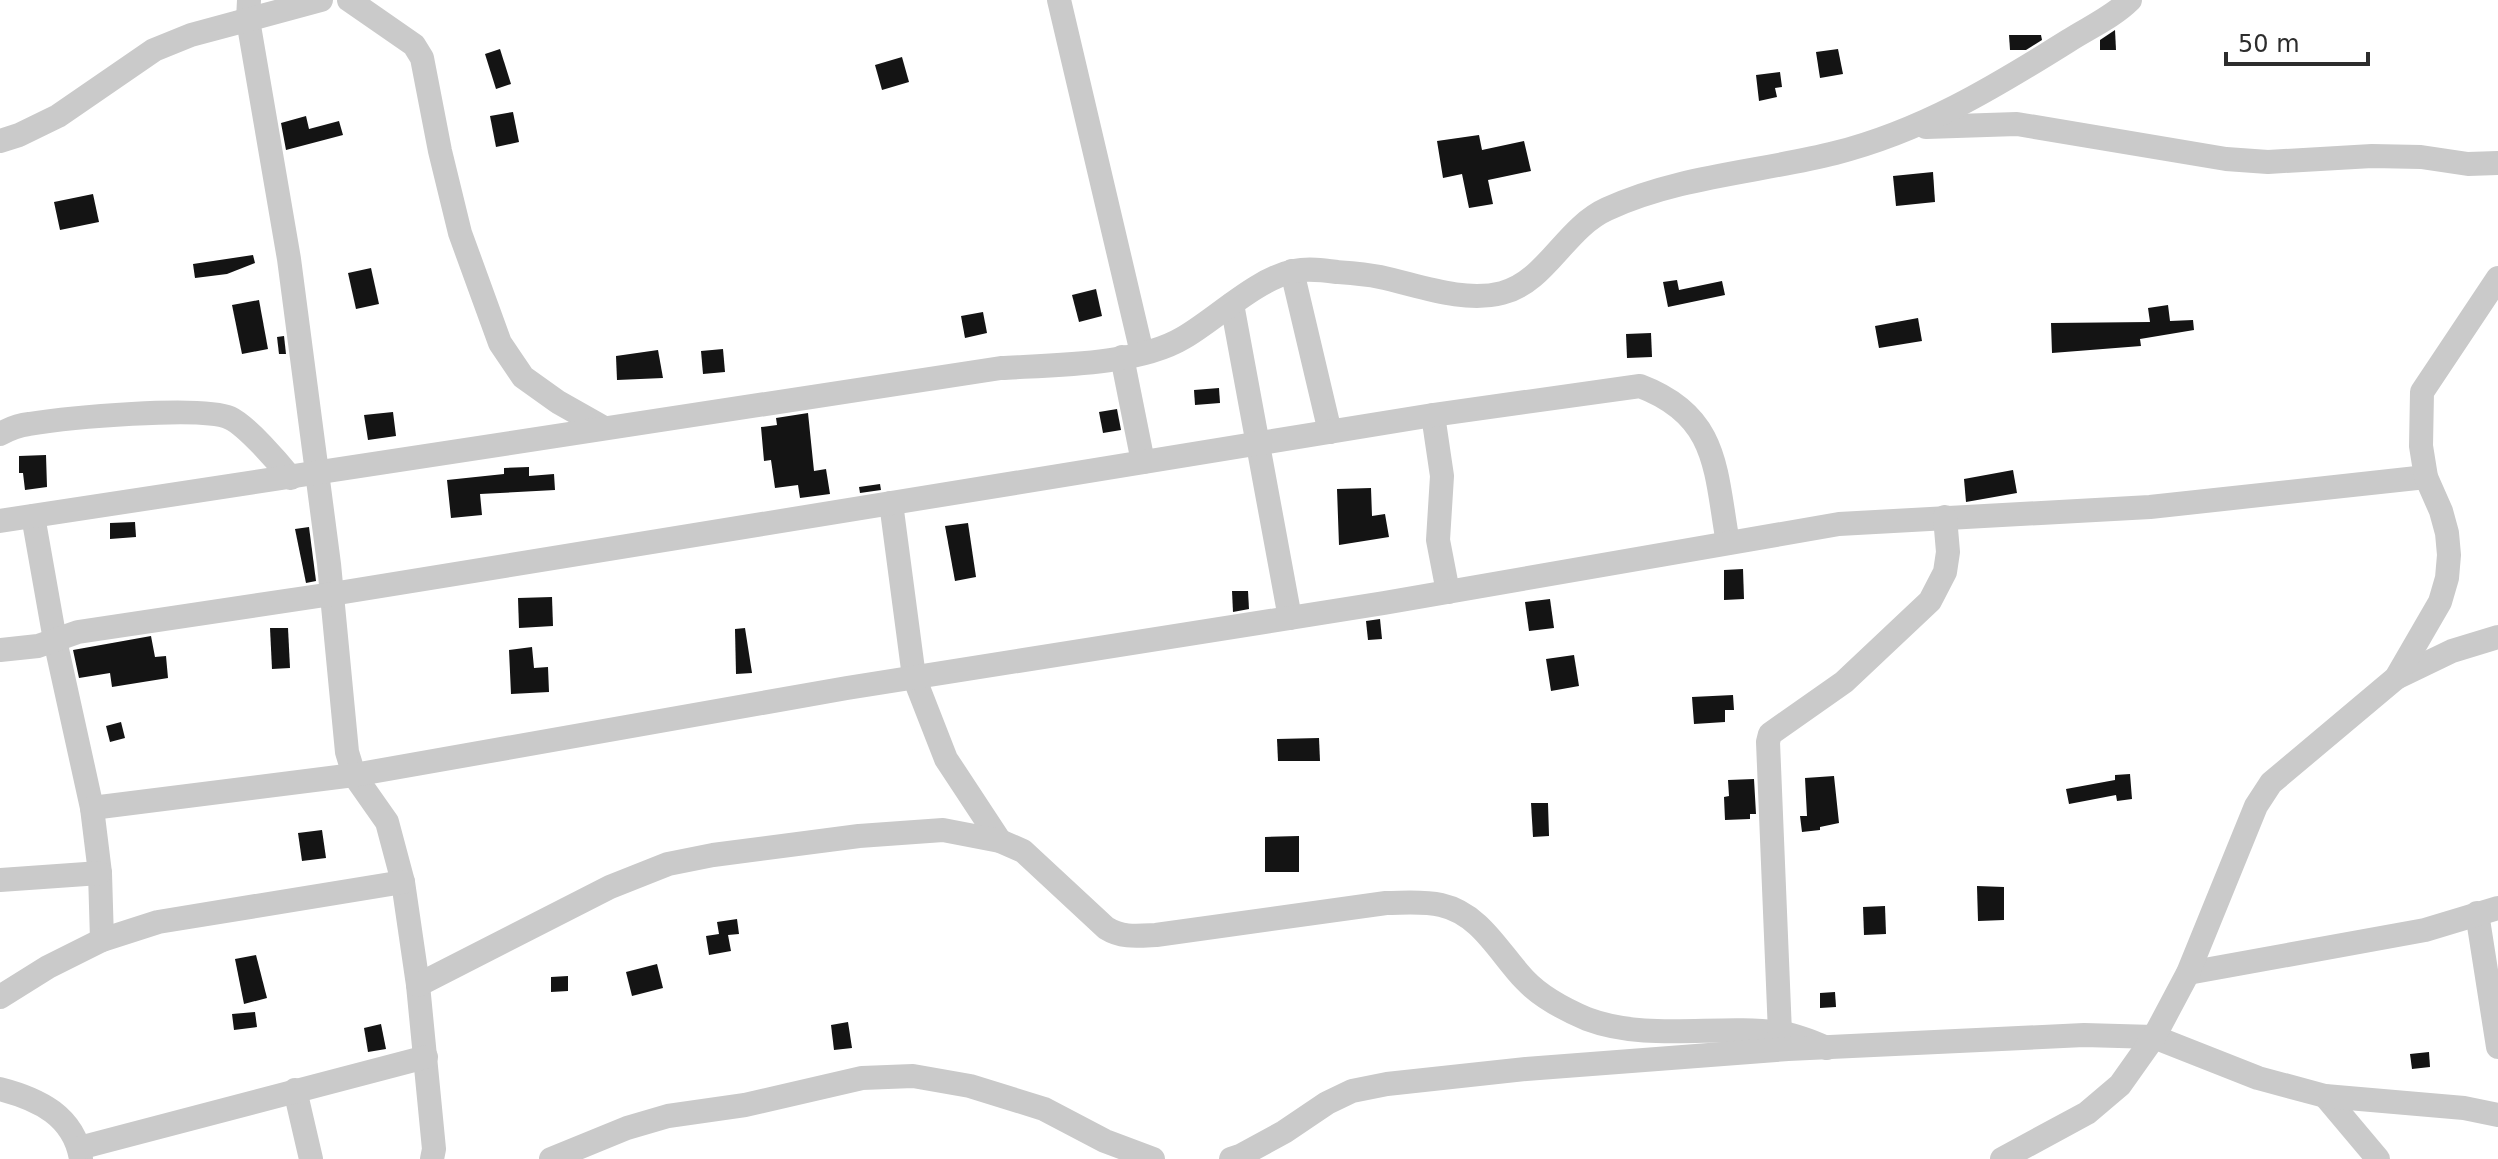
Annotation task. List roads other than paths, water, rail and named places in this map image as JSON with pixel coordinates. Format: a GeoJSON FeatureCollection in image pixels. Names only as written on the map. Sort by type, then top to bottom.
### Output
{"type":"FeatureCollection","features":[{"type":"Feature","properties":{"kind":"street"},"geometry":{"type":"LineString","coordinates":[[0,141],[58,116],[154,50],[248,10],[321,0]]}},
{"type":"Feature","properties":{"kind":"street"},"geometry":{"type":"LineString","coordinates":[[349,0],[414,45],[422,58],[460,233],[500,343],[523,377],[558,402],[604,428]]}},
{"type":"Feature","properties":{"kind":"street"},"geometry":{"type":"LineString","coordinates":[[1059,0],[1132,355],[1143,462]]}},
{"type":"Feature","properties":{"kind":"street"},"geometry":{"type":"LineString","coordinates":[[0,521],[1001,368],[1132,355],[1164,348],[1184,338],[1232,304],[1292,271],[1316,270],[1376,276],[1450,293],[1500,294],[1518,288],[1533,276],[1584,223],[1604,210],[1644,194],[1835,153],[1916,128],[2011,77],[2130,0]]}},
{"type":"Feature","properties":{"kind":"street"},"geometry":{"type":"LineString","coordinates":[[248,10],[289,259],[332,594],[347,752],[354,775],[387,822],[403,882],[426,1057],[434,1149],[432,1159]]}},
{"type":"Feature","properties":{"kind":"street"},"geometry":{"type":"LineString","coordinates":[[1916,128],[2017,124],[2226,159],[2268,162],[2372,156],[2421,157],[2468,164],[2498,163]]}},
{"type":"Feature","properties":{"kind":"street"},"geometry":{"type":"LineString","coordinates":[[1292,271],[1330,432]]}},
{"type":"Feature","properties":{"kind":"street"},"geometry":{"type":"LineString","coordinates":[[2396,678],[2440,602],[2447,578],[2447,533],[2426,477],[2421,446],[2422,392],[2498,278]]}},
{"type":"Feature","properties":{"kind":"street"},"geometry":{"type":"LineString","coordinates":[[1232,304],[1290,618]]}},
{"type":"Feature","properties":{"kind":"street"},"geometry":{"type":"LineString","coordinates":[[0,650],[38,646],[78,632],[332,594],[1433,415],[1640,386],[1665,395],[1684,409],[1703,433],[1713,460],[1728,543]]}},
{"type":"Feature","properties":{"kind":"street"},"geometry":{"type":"LineString","coordinates":[[0,434],[25,424],[204,412],[231,418],[270,453],[291,478]]}},
{"type":"Feature","properties":{"kind":"street"},"geometry":{"type":"LineString","coordinates":[[1433,415],[1442,476],[1438,540],[1448,592]]}},
{"type":"Feature","properties":{"kind":"street"},"geometry":{"type":"LineString","coordinates":[[92,808],[354,775],[914,677],[1448,592],[1839,524],[2150,507],[2426,477]]}},
{"type":"Feature","properties":{"kind":"street"},"geometry":{"type":"LineString","coordinates":[[891,503],[914,677],[946,759],[1000,841]]}},
{"type":"Feature","properties":{"kind":"street"},"geometry":{"type":"LineString","coordinates":[[33,516],[55,640],[92,808],[100,873],[102,940]]}},
{"type":"Feature","properties":{"kind":"street"},"geometry":{"type":"LineString","coordinates":[[1780,1033],[1770,734],[1844,682],[1930,601],[1945,572],[1948,552],[1945,517]]}},
{"type":"Feature","properties":{"kind":"street"},"geometry":{"type":"LineString","coordinates":[[2002,1159],[2087,1113],[2120,1085],[2154,1037],[2188,973],[2256,806],[2271,783],[2396,678],[2452,651],[2498,637]]}},
{"type":"Feature","properties":{"kind":"street"},"geometry":{"type":"LineString","coordinates":[[418,985],[610,887],[668,864],[859,836],[943,830],[1000,841],[1023,851],[1106,928],[1129,937],[1386,903],[1442,905],[1483,929],[1527,983],[1556,1004],[1589,1020],[1656,1029],[1780,1033],[1827,1048]]}},
{"type":"Feature","properties":{"kind":"street"},"geometry":{"type":"LineString","coordinates":[[0,880],[100,873]]}},
{"type":"Feature","properties":{"kind":"street"},"geometry":{"type":"LineString","coordinates":[[0,997],[48,967],[102,940],[158,922],[403,882]]}},
{"type":"Feature","properties":{"kind":"street"},"geometry":{"type":"LineString","coordinates":[[2188,973],[2425,930],[2488,911],[2498,1047]]}},
{"type":"Feature","properties":{"kind":"street"},"geometry":{"type":"LineString","coordinates":[[1231,1159],[1284,1132],[1339,1097],[1387,1084],[1526,1069],[1827,1048],[2084,1035],[2154,1037],[2258,1078],[2325,1096],[2464,1108],[2498,1115]]}},
{"type":"Feature","properties":{"kind":"street"},"geometry":{"type":"LineString","coordinates":[[0,1089],[53,1110],[70,1128],[80,1154],[295,1090],[426,1057]]}},
{"type":"Feature","properties":{"kind":"street"},"geometry":{"type":"LineString","coordinates":[[551,1159],[627,1128],[668,1116],[745,1105],[862,1078],[913,1076],[970,1086],[1044,1109],[1105,1141],[1153,1159]]}},
{"type":"Feature","properties":{"kind":"street"},"geometry":{"type":"LineString","coordinates":[[295,1090],[311,1159]]}},
{"type":"Feature","properties":{"kind":"street"},"geometry":{"type":"LineString","coordinates":[[2325,1096],[2378,1159]]}}]}
